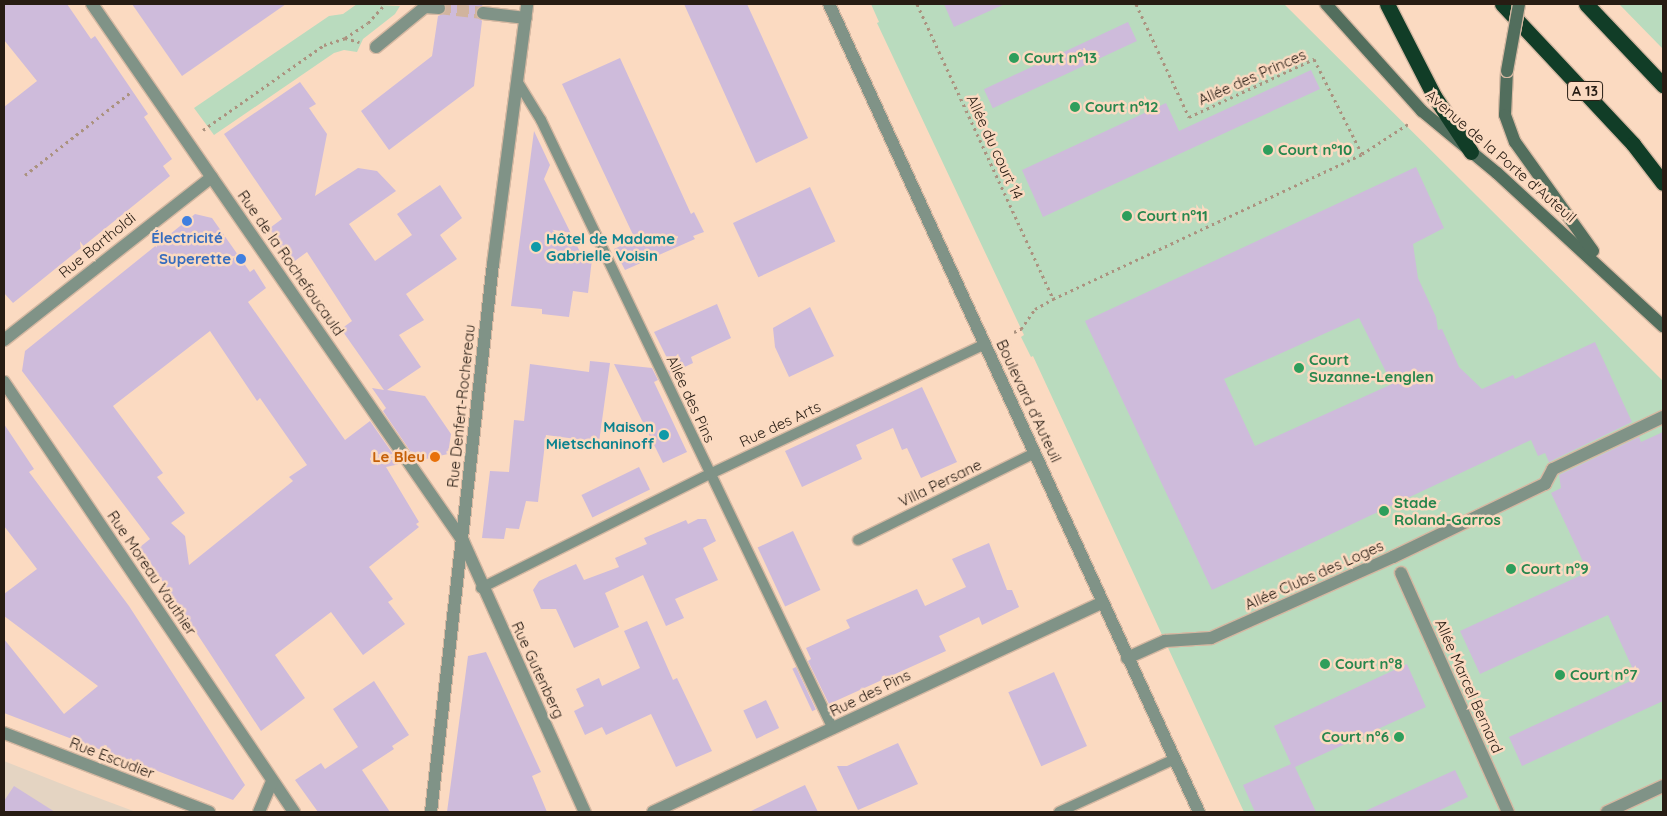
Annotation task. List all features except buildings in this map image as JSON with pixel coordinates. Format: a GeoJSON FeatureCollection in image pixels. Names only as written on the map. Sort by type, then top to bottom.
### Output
{"type":"FeatureCollection","features":[{"type":"Feature","properties":{"kind":"highway"},"geometry":{"type":"LineString","coordinates":[[1387,4],[1434,96],[1471,152]]}},
{"type":"Feature","properties":{"kind":"highway","name":"A 13"},"geometry":{"type":"LineString","coordinates":[[1502,4],[1627,137],[1663,183]]}},
{"type":"Feature","properties":{"kind":"highway"},"geometry":{"type":"LineString","coordinates":[[1586,4],[1663,85]]}},
{"type":"Feature","properties":{"kind":"main road","name":"Avenue de la Porte d'Auteuil"},"geometry":{"type":"LineString","coordinates":[[1326,4],[1422,111],[1612,275],[1663,326]]}},
{"type":"Feature","properties":{"kind":"main road"},"geometry":{"type":"LineString","coordinates":[[1519,4],[1506,70],[1505,115],[1515,142],[1554,200],[1612,275]]}},
{"type":"Feature","properties":{"kind":"street","name":"Rue de la Rochefoucauld"},"geometry":{"type":"LineString","coordinates":[[92,4],[463,541]]}},
{"type":"Feature","properties":{"kind":"street","name":"Rue Denfert-Rochereau"},"geometry":{"type":"LineString","coordinates":[[431,812],[493,264],[519,84],[527,4]]}},
{"type":"Feature","properties":{"kind":"street","name":"Boulevard d'Auteuil"},"geometry":{"type":"LineString","coordinates":[[829,4],[1035,453],[1101,603],[1199,812]]}},
{"type":"Feature","properties":{"kind":"street"},"geometry":{"type":"LineString","coordinates":[[376,47],[424,5],[439,8]]}},
{"type":"Feature","properties":{"kind":"street"},"geometry":{"type":"LineString","coordinates":[[482,13],[526,18]]}},
{"type":"Feature","properties":{"kind":"street","name":"Rue Bartholdi"},"geometry":{"type":"LineString","coordinates":[[4,340],[212,177]]}},
{"type":"Feature","properties":{"kind":"street","name":"Rue Moreau Vauthier"},"geometry":{"type":"LineString","coordinates":[[4,382],[294,812]]}},
{"type":"Feature","properties":{"kind":"street","name":"Allée Clubs des Loges"},"geometry":{"type":"LineString","coordinates":[[1128,658],[1165,641],[1211,638],[1393,557],[1545,484],[1553,469],[1663,417]]}},
{"type":"Feature","properties":{"kind":"street","name":"Rue Gutenberg"},"geometry":{"type":"LineString","coordinates":[[463,541],[482,588],[585,812]]}},
{"type":"Feature","properties":{"kind":"street","name":"Allée Marcel Bernard"},"geometry":{"type":"LineString","coordinates":[[1401,573],[1508,812]]}},
{"type":"Feature","properties":{"kind":"street","name":"Rue des Pins"},"geometry":{"type":"LineString","coordinates":[[653,812],[1101,603]]}},
{"type":"Feature","properties":{"kind":"street","name":"Rue Escudier"},"geometry":{"type":"LineString","coordinates":[[4,733],[209,812]]}},
{"type":"Feature","properties":{"kind":"street"},"geometry":{"type":"LineString","coordinates":[[259,812],[272,782]]}},
{"type":"Feature","properties":{"kind":"street"},"geometry":{"type":"LineString","coordinates":[[1607,812],[1663,786]]}},
{"type":"Feature","properties":{"kind":"lane","name":"Allée des Pins"},"geometry":{"type":"LineString","coordinates":[[519,84],[541,120],[832,729]]}},
{"type":"Feature","properties":{"kind":"lane","name":"Rue des Arts"},"geometry":{"type":"LineString","coordinates":[[482,588],[710,474],[985,344]]}},
{"type":"Feature","properties":{"kind":"lane","name":"Villa Persane"},"geometry":{"type":"LineString","coordinates":[[858,540],[1035,453]]}},
{"type":"Feature","properties":{"kind":"lane"},"geometry":{"type":"LineString","coordinates":[[1059,812],[1175,760]]}},
{"type":"Feature","properties":{"kind":"path"},"geometry":{"type":"LineString","coordinates":[[203,130],[324,45],[344,38],[368,23],[385,4]]}},
{"type":"Feature","properties":{"kind":"path","name":"Allée du court 14"},"geometry":{"type":"LineString","coordinates":[[917,4],[1053,299]]}},
{"type":"Feature","properties":{"kind":"path","name":"Allée des Princes"},"geometry":{"type":"LineString","coordinates":[[1136,4],[1189,117],[1314,59],[1362,154]]}},
{"type":"Feature","properties":{"kind":"path"},"geometry":{"type":"LineString","coordinates":[[344,38],[376,47]]}},
{"type":"Feature","properties":{"kind":"path"},"geometry":{"type":"LineString","coordinates":[[25,175],[136,88]]}},
{"type":"Feature","properties":{"kind":"path"},"geometry":{"type":"LineString","coordinates":[[1014,332],[1021,329],[1035,309],[1053,299],[1362,154],[1406,127],[1422,111]]}},
{"type":"Feature","properties":{"kind":"shaded area"},"geometry":{"type":"Polygon","coordinates":[[[4,761],[77,790],[136,812],[4,812],[4,761]]]}},
{"type":"Feature","properties":{"kind":"green space"},"geometry":{"type":"Polygon","coordinates":[[[357,4],[400,6],[395,14],[363,39],[357,52],[344,50],[334,53],[214,135],[194,108],[329,16],[343,14],[357,4]]]}},
{"type":"Feature","properties":{"kind":"green space","name":"Stade Roland-Garros"},"geometry":{"type":"Polygon","coordinates":[[[871,4],[1284,4],[1663,381],[1663,812],[1244,812],[1033,356],[1031,357],[1021,337],[1024,335],[877,23],[879,22],[871,4]]]}},
{"type":"Feature","properties":{"kind":"green space"},"geometry":{"type":"Polygon","coordinates":[[[1619,4],[1663,4],[1663,49],[1619,4]]]}},
{"type":"Feature","properties":{"kind":"tunnel"},"geometry":{"type":"LineString","coordinates":[[439,8],[483,13]]}},
{"type":"Feature","properties":{"kind":"place","name":"Court n°13"},"geometry":{"type":"Point","coordinates":[1014,58]}},
{"type":"Feature","properties":{"kind":"place","name":"Court n°12"},"geometry":{"type":"Point","coordinates":[1075,107]}},
{"type":"Feature","properties":{"kind":"place","name":"Court n°10"},"geometry":{"type":"Point","coordinates":[1268,150]}},
{"type":"Feature","properties":{"kind":"place","name":"Court n°11"},"geometry":{"type":"Point","coordinates":[1127,216]}},
{"type":"Feature","properties":{"kind":"place","name":"Électricité"},"geometry":{"type":"Point","coordinates":[187,221]}},
{"type":"Feature","properties":{"kind":"place","name":"Hôtel de Madame Gabrielle Voisin"},"geometry":{"type":"Point","coordinates":[536,247]}},
{"type":"Feature","properties":{"kind":"place","name":"Superette"},"geometry":{"type":"Point","coordinates":[241,259]}},
{"type":"Feature","properties":{"kind":"place","name":"Court Suzanne-Lenglen"},"geometry":{"type":"Point","coordinates":[1299,368]}},
{"type":"Feature","properties":{"kind":"place","name":"Maison Mietschaninoff"},"geometry":{"type":"Point","coordinates":[664,435]}},
{"type":"Feature","properties":{"kind":"place","name":"Le Bleu"},"geometry":{"type":"Point","coordinates":[435,457]}},
{"type":"Feature","properties":{"kind":"place","name":"Stade Roland-Garros"},"geometry":{"type":"Point","coordinates":[1384,511]}},
{"type":"Feature","properties":{"kind":"place","name":"Court n°9"},"geometry":{"type":"Point","coordinates":[1511,569]}},
{"type":"Feature","properties":{"kind":"place","name":"Court n°8"},"geometry":{"type":"Point","coordinates":[1325,664]}},
{"type":"Feature","properties":{"kind":"place","name":"Court n°7"},"geometry":{"type":"Point","coordinates":[1560,675]}},
{"type":"Feature","properties":{"kind":"place","name":"Court n°6"},"geometry":{"type":"Point","coordinates":[1399,737]}}]}
